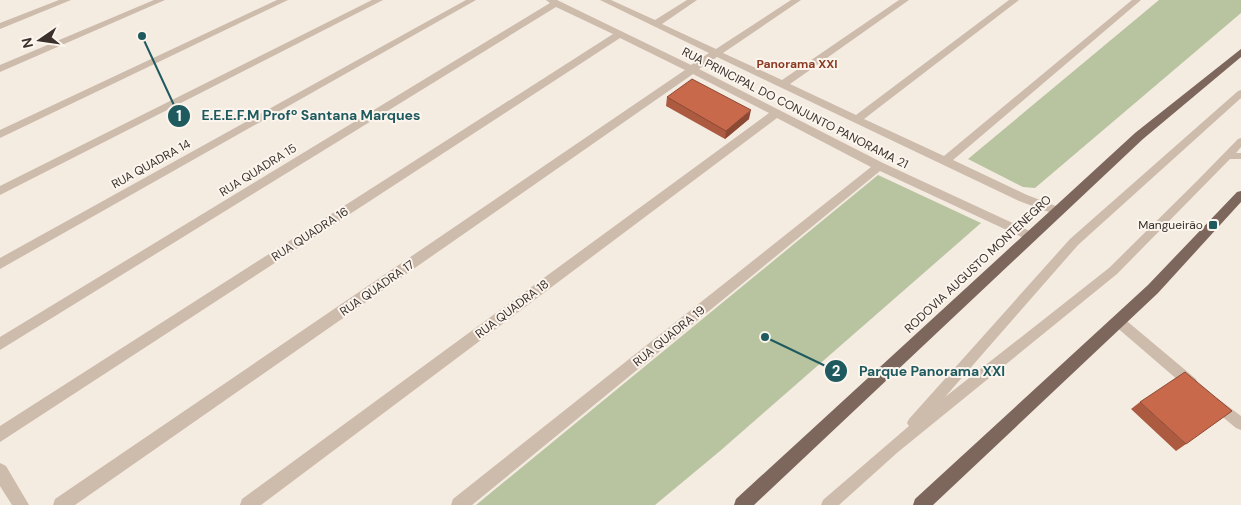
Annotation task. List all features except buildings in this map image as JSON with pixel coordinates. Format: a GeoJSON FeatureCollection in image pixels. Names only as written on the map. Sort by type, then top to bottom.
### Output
{"type":"FeatureCollection","features":[{"type":"Feature","properties":{"kind":"main road","name":"RODOVIA AUGUSTO MONTENEGRO"},"geometry":{"type":"LineString","coordinates":[[742,505],[1139,136],[1241,52]]}},
{"type":"Feature","properties":{"kind":"main road"},"geometry":{"type":"LineString","coordinates":[[921,505],[1153,289],[1241,195]]}},
{"type":"Feature","properties":{"kind":"street"},"geometry":{"type":"LineString","coordinates":[[0,26],[67,0]]}},
{"type":"Feature","properties":{"kind":"street"},"geometry":{"type":"LineString","coordinates":[[0,69],[161,0]]}},
{"type":"Feature","properties":{"kind":"street"},"geometry":{"type":"LineString","coordinates":[[0,134],[284,0]]}},
{"type":"Feature","properties":{"kind":"street"},"geometry":{"type":"LineString","coordinates":[[0,191],[379,0]]}},
{"type":"Feature","properties":{"kind":"street","name":"RUA QUADRA 14"},"geometry":{"type":"LineString","coordinates":[[0,264],[472,0]]}},
{"type":"Feature","properties":{"kind":"street","name":"RUA PRINCIPAL DO CONJUNTO PANORAMA 21"},"geometry":{"type":"LineString","coordinates":[[607,0],[945,161],[1057,212]]}},
{"type":"Feature","properties":{"kind":"street"},"geometry":{"type":"LineString","coordinates":[[655,24],[693,0]]}},
{"type":"Feature","properties":{"kind":"street"},"geometry":{"type":"LineString","coordinates":[[693,70],[796,0]]}},
{"type":"Feature","properties":{"kind":"street"},"geometry":{"type":"LineString","coordinates":[[783,84],[905,0]]}},
{"type":"Feature","properties":{"kind":"street"},"geometry":{"type":"LineString","coordinates":[[857,119],[1015,0]]}},
{"type":"Feature","properties":{"kind":"street"},"geometry":{"type":"LineString","coordinates":[[945,161],[1137,0]]}},
{"type":"Feature","properties":{"kind":"street","name":"RUA PRINCIPAL DO CONJUNTO PANORAMA 21"},"geometry":{"type":"LineString","coordinates":[[553,2],[693,70],[879,166],[1030,236]]}},
{"type":"Feature","properties":{"kind":"street","name":"RUA QUADRA 15"},"geometry":{"type":"LineString","coordinates":[[0,344],[553,2]]}},
{"type":"Feature","properties":{"kind":"street","name":"RUA QUADRA 16"},"geometry":{"type":"LineString","coordinates":[[0,435],[620,34]]}},
{"type":"Feature","properties":{"kind":"street","name":"RUA QUADRA 17"},"geometry":{"type":"LineString","coordinates":[[61,505],[693,70]]}},
{"type":"Feature","properties":{"kind":"street","name":"RUA QUADRA 18"},"geometry":{"type":"LineString","coordinates":[[248,505],[776,113]]}},
{"type":"Feature","properties":{"kind":"street","name":"RUA QUADRA 19"},"geometry":{"type":"LineString","coordinates":[[459,505],[879,166]]}},
{"type":"Feature","properties":{"kind":"street"},"geometry":{"type":"LineString","coordinates":[[1,477],[21,505]]}},
{"type":"Feature","properties":{"kind":"lane"},"geometry":{"type":"LineString","coordinates":[[893,447],[1074,242],[1241,92]]}},
{"type":"Feature","properties":{"kind":"lane"},"geometry":{"type":"LineString","coordinates":[[828,505],[893,447],[1113,271],[1201,184],[1241,140]]}},
{"type":"Feature","properties":{"kind":"lane"},"geometry":{"type":"LineString","coordinates":[[1226,156],[1241,156]]}},
{"type":"Feature","properties":{"kind":"lane"},"geometry":{"type":"LineString","coordinates":[[1118,320],[1241,424]]}},
{"type":"Feature","properties":{"kind":"green space"},"geometry":{"type":"Polygon","coordinates":[[[1159,0],[1241,0],[1241,13],[1035,188],[1023,187],[968,159],[1159,0]]]}},
{"type":"Feature","properties":{"kind":"green space"},"geometry":{"type":"Polygon","coordinates":[[[878,175],[981,223],[720,451],[655,505],[476,505],[878,175]]]}},
{"type":"Feature","properties":{"kind":"place","name":"E.E.E.F.M Profº Santana Marques"},"geometry":{"type":"Point","coordinates":[142,36]}},
{"type":"Feature","properties":{"kind":"place","name":"Mangueirão"},"geometry":{"type":"Point","coordinates":[1213,225]}},
{"type":"Feature","properties":{"kind":"place","name":"Parque Panorama XXI"},"geometry":{"type":"Point","coordinates":[765,337]}},
{"type":"Feature","properties":{"kind":"district","name":"Panorama XXI"},"geometry":{"type":"Point","coordinates":[797,64]}}]}
